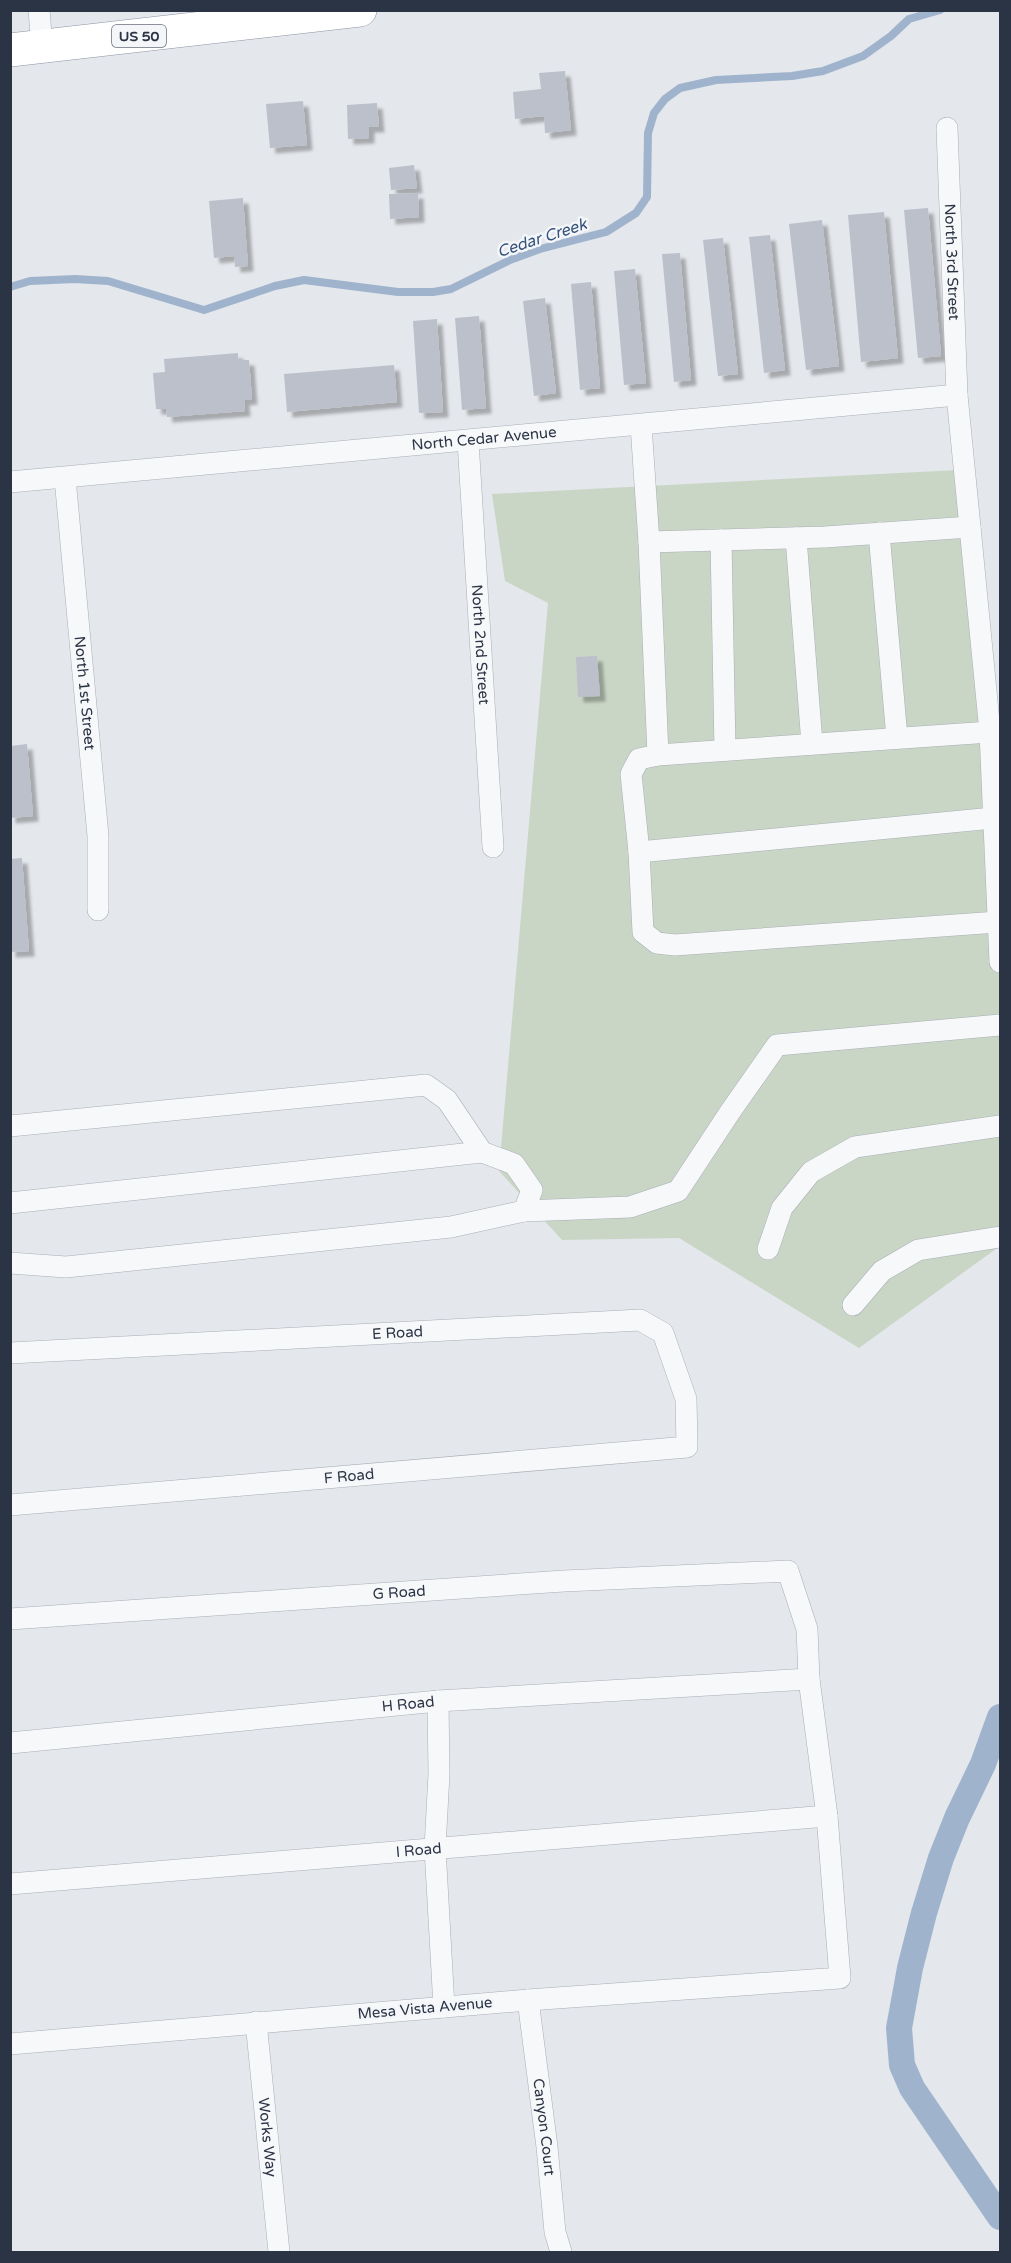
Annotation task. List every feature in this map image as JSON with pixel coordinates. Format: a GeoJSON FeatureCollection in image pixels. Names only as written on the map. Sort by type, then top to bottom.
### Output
{"type":"FeatureCollection","features":[{"type":"Feature","properties":{"kind":"highway","name":"US 50"},"geometry":{"type":"LineString","coordinates":[[10,50],[360,10]]}},
{"type":"Feature","properties":{"kind":"street"},"geometry":{"type":"LineString","coordinates":[[39,10],[42,47]]}},
{"type":"Feature","properties":{"kind":"street","name":"North 3rd Street"},"geometry":{"type":"LineString","coordinates":[[947,128],[957,395],[990,732],[1000,962]]}},
{"type":"Feature","properties":{"kind":"street","name":"North Cedar Avenue"},"geometry":{"type":"LineString","coordinates":[[10,482],[957,395]]}},
{"type":"Feature","properties":{"kind":"street"},"geometry":{"type":"LineString","coordinates":[[641,425],[649,542],[658,755]]}},
{"type":"Feature","properties":{"kind":"street","name":"North 2nd Street"},"geometry":{"type":"LineString","coordinates":[[468,441],[493,847]]}},
{"type":"Feature","properties":{"kind":"street","name":"North 1st Street"},"geometry":{"type":"LineString","coordinates":[[65,478],[98,836],[98,910]]}},
{"type":"Feature","properties":{"kind":"street"},"geometry":{"type":"LineString","coordinates":[[649,542],[796,538],[970,527]]}},
{"type":"Feature","properties":{"kind":"street"},"geometry":{"type":"LineString","coordinates":[[879,533],[897,738]]}},
{"type":"Feature","properties":{"kind":"street"},"geometry":{"type":"LineString","coordinates":[[796,538],[812,744]]}},
{"type":"Feature","properties":{"kind":"street"},"geometry":{"type":"LineString","coordinates":[[721,540],[725,750]]}},
{"type":"Feature","properties":{"kind":"street"},"geometry":{"type":"LineString","coordinates":[[990,732],[658,755],[639,759],[631,774],[639,852],[643,932],[657,943],[675,945],[998,922]]}},
{"type":"Feature","properties":{"kind":"street"},"geometry":{"type":"LineString","coordinates":[[639,852],[993,818]]}},
{"type":"Feature","properties":{"kind":"street"},"geometry":{"type":"LineString","coordinates":[[10,1263],[66,1267],[450,1227],[524,1211],[630,1207],[678,1191],[777,1045],[1000,1025]]}},
{"type":"Feature","properties":{"kind":"street"},"geometry":{"type":"LineString","coordinates":[[10,1126],[426,1086],[447,1100],[482,1152]]}},
{"type":"Feature","properties":{"kind":"street"},"geometry":{"type":"LineString","coordinates":[[768,1249],[782,1208],[812,1172],[855,1147],[1000,1126]]}},
{"type":"Feature","properties":{"kind":"street"},"geometry":{"type":"LineString","coordinates":[[10,1203],[482,1152],[514,1164],[532,1190],[524,1211]]}},
{"type":"Feature","properties":{"kind":"street"},"geometry":{"type":"LineString","coordinates":[[853,1305],[882,1271],[918,1250],[1000,1237]]}},
{"type":"Feature","properties":{"kind":"street","name":"E Road"},"geometry":{"type":"LineString","coordinates":[[10,1353],[640,1320],[663,1333],[686,1400],[687,1447]]}},
{"type":"Feature","properties":{"kind":"street","name":"F Road"},"geometry":{"type":"LineString","coordinates":[[10,1505],[687,1447]]}},
{"type":"Feature","properties":{"kind":"street","name":"G Road"},"geometry":{"type":"LineString","coordinates":[[10,1619],[564,1581],[788,1571],[807,1629],[809,1678]]}},
{"type":"Feature","properties":{"kind":"street"},"geometry":{"type":"LineString","coordinates":[[809,1678],[826,1816]]}},
{"type":"Feature","properties":{"kind":"street","name":"H Road"},"geometry":{"type":"LineString","coordinates":[[10,1743],[438,1701],[809,1678]]}},
{"type":"Feature","properties":{"kind":"street"},"geometry":{"type":"LineString","coordinates":[[438,1701],[439,1774],[435,1848],[444,2007]]}},
{"type":"Feature","properties":{"kind":"street","name":"I Road"},"geometry":{"type":"LineString","coordinates":[[10,1884],[826,1816]]}},
{"type":"Feature","properties":{"kind":"street","name":"Mesa Vista Avenue"},"geometry":{"type":"LineString","coordinates":[[10,2044],[528,2000],[840,1977],[826,1816]]}},
{"type":"Feature","properties":{"kind":"street","name":"Canyon Court"},"geometry":{"type":"LineString","coordinates":[[528,2000],[547,2147],[555,2232],[561,2253]]}},
{"type":"Feature","properties":{"kind":"street","name":"Works Way"},"geometry":{"type":"LineString","coordinates":[[256,2022],[279,2253]]}},
{"type":"Feature","properties":{"kind":"green space"},"geometry":{"type":"Polygon","coordinates":[[[958,470],[1000,919],[1000,1246],[859,1348],[679,1238],[562,1240],[499,1171],[548,603],[505,581],[492,494],[958,470]]]}},
{"type":"Feature","properties":{"kind":"building"},"geometry":{"type":"Polygon","coordinates":[[[565,71],[571,130],[545,133],[544,116],[515,119],[513,92],[541,89],[539,73],[565,71]]]}},
{"type":"Feature","properties":{"kind":"building"},"geometry":{"type":"Polygon","coordinates":[[[303,101],[307,145],[270,148],[266,104],[303,101]]]}},
{"type":"Feature","properties":{"kind":"building"},"geometry":{"type":"Polygon","coordinates":[[[377,103],[379,127],[369,127],[369,138],[348,139],[347,105],[377,103]]]}},
{"type":"Feature","properties":{"kind":"building"},"geometry":{"type":"Polygon","coordinates":[[[414,165],[417,188],[391,190],[389,168],[414,165]]]}},
{"type":"Feature","properties":{"kind":"building"},"geometry":{"type":"Polygon","coordinates":[[[418,193],[419,217],[390,219],[389,194],[418,193]]]}},
{"type":"Feature","properties":{"kind":"building"},"geometry":{"type":"Polygon","coordinates":[[[243,198],[248,266],[235,267],[234,256],[214,258],[209,201],[243,198]]]}},
{"type":"Feature","properties":{"kind":"building"},"geometry":{"type":"Polygon","coordinates":[[[928,208],[941,356],[918,358],[904,210],[928,208]]]}},
{"type":"Feature","properties":{"kind":"building"},"geometry":{"type":"Polygon","coordinates":[[[884,212],[898,358],[861,362],[848,215],[884,212]]]}},
{"type":"Feature","properties":{"kind":"building"},"geometry":{"type":"Polygon","coordinates":[[[822,220],[839,366],[806,370],[789,224],[822,220]]]}},
{"type":"Feature","properties":{"kind":"building"},"geometry":{"type":"Polygon","coordinates":[[[770,235],[785,370],[764,373],[749,237],[770,235]]]}},
{"type":"Feature","properties":{"kind":"building"},"geometry":{"type":"Polygon","coordinates":[[[723,238],[738,374],[718,376],[703,240],[723,238]]]}},
{"type":"Feature","properties":{"kind":"building"},"geometry":{"type":"Polygon","coordinates":[[[680,253],[691,380],[674,382],[662,254],[680,253]]]}},
{"type":"Feature","properties":{"kind":"building"},"geometry":{"type":"Polygon","coordinates":[[[635,269],[646,383],[624,385],[614,271],[635,269]]]}},
{"type":"Feature","properties":{"kind":"building"},"geometry":{"type":"Polygon","coordinates":[[[591,282],[600,388],[580,390],[571,284],[591,282]]]}},
{"type":"Feature","properties":{"kind":"building"},"geometry":{"type":"Polygon","coordinates":[[[545,298],[556,393],[534,396],[523,301],[545,298]]]}},
{"type":"Feature","properties":{"kind":"building"},"geometry":{"type":"Polygon","coordinates":[[[479,316],[486,408],[462,410],[455,318],[479,316]]]}},
{"type":"Feature","properties":{"kind":"building"},"geometry":{"type":"Polygon","coordinates":[[[437,319],[443,412],[419,413],[413,321],[437,319]]]}},
{"type":"Feature","properties":{"kind":"building"},"geometry":{"type":"Polygon","coordinates":[[[238,353],[238,360],[249,360],[252,399],[244,400],[245,411],[167,417],[166,409],[156,409],[153,373],[165,372],[164,359],[238,353]]]}},
{"type":"Feature","properties":{"kind":"building"},"geometry":{"type":"Polygon","coordinates":[[[394,365],[397,402],[287,412],[284,374],[394,365]]]}},
{"type":"Feature","properties":{"kind":"building"},"geometry":{"type":"Polygon","coordinates":[[[597,656],[600,696],[578,697],[576,657],[597,656]]]}},
{"type":"Feature","properties":{"kind":"building"},"geometry":{"type":"Polygon","coordinates":[[[27,744],[33,816],[10,818],[10,746],[27,744]]]}},
{"type":"Feature","properties":{"kind":"building"},"geometry":{"type":"Polygon","coordinates":[[[22,858],[29,951],[10,952],[10,859],[22,858]]]}},
{"type":"Feature","properties":{"kind":"waterway","name":"Cedar Creek"},"geometry":{"type":"LineString","coordinates":[[10,287],[30,281],[75,279],[108,281],[204,310],[275,286],[304,280],[398,292],[433,292],[451,289],[510,260],[540,249],[606,232],[636,213],[647,197],[648,133],[654,113],[665,99],[680,88],[716,80],[792,76],[823,71],[863,56],[891,36],[909,19],[940,10]]}},
{"type":"Feature","properties":{"kind":"waterway"},"geometry":{"type":"LineString","coordinates":[[1000,1717],[983,1764],[941,1858],[910,1968],[899,2028],[902,2065],[912,2088],[1000,2217]]}}]}
